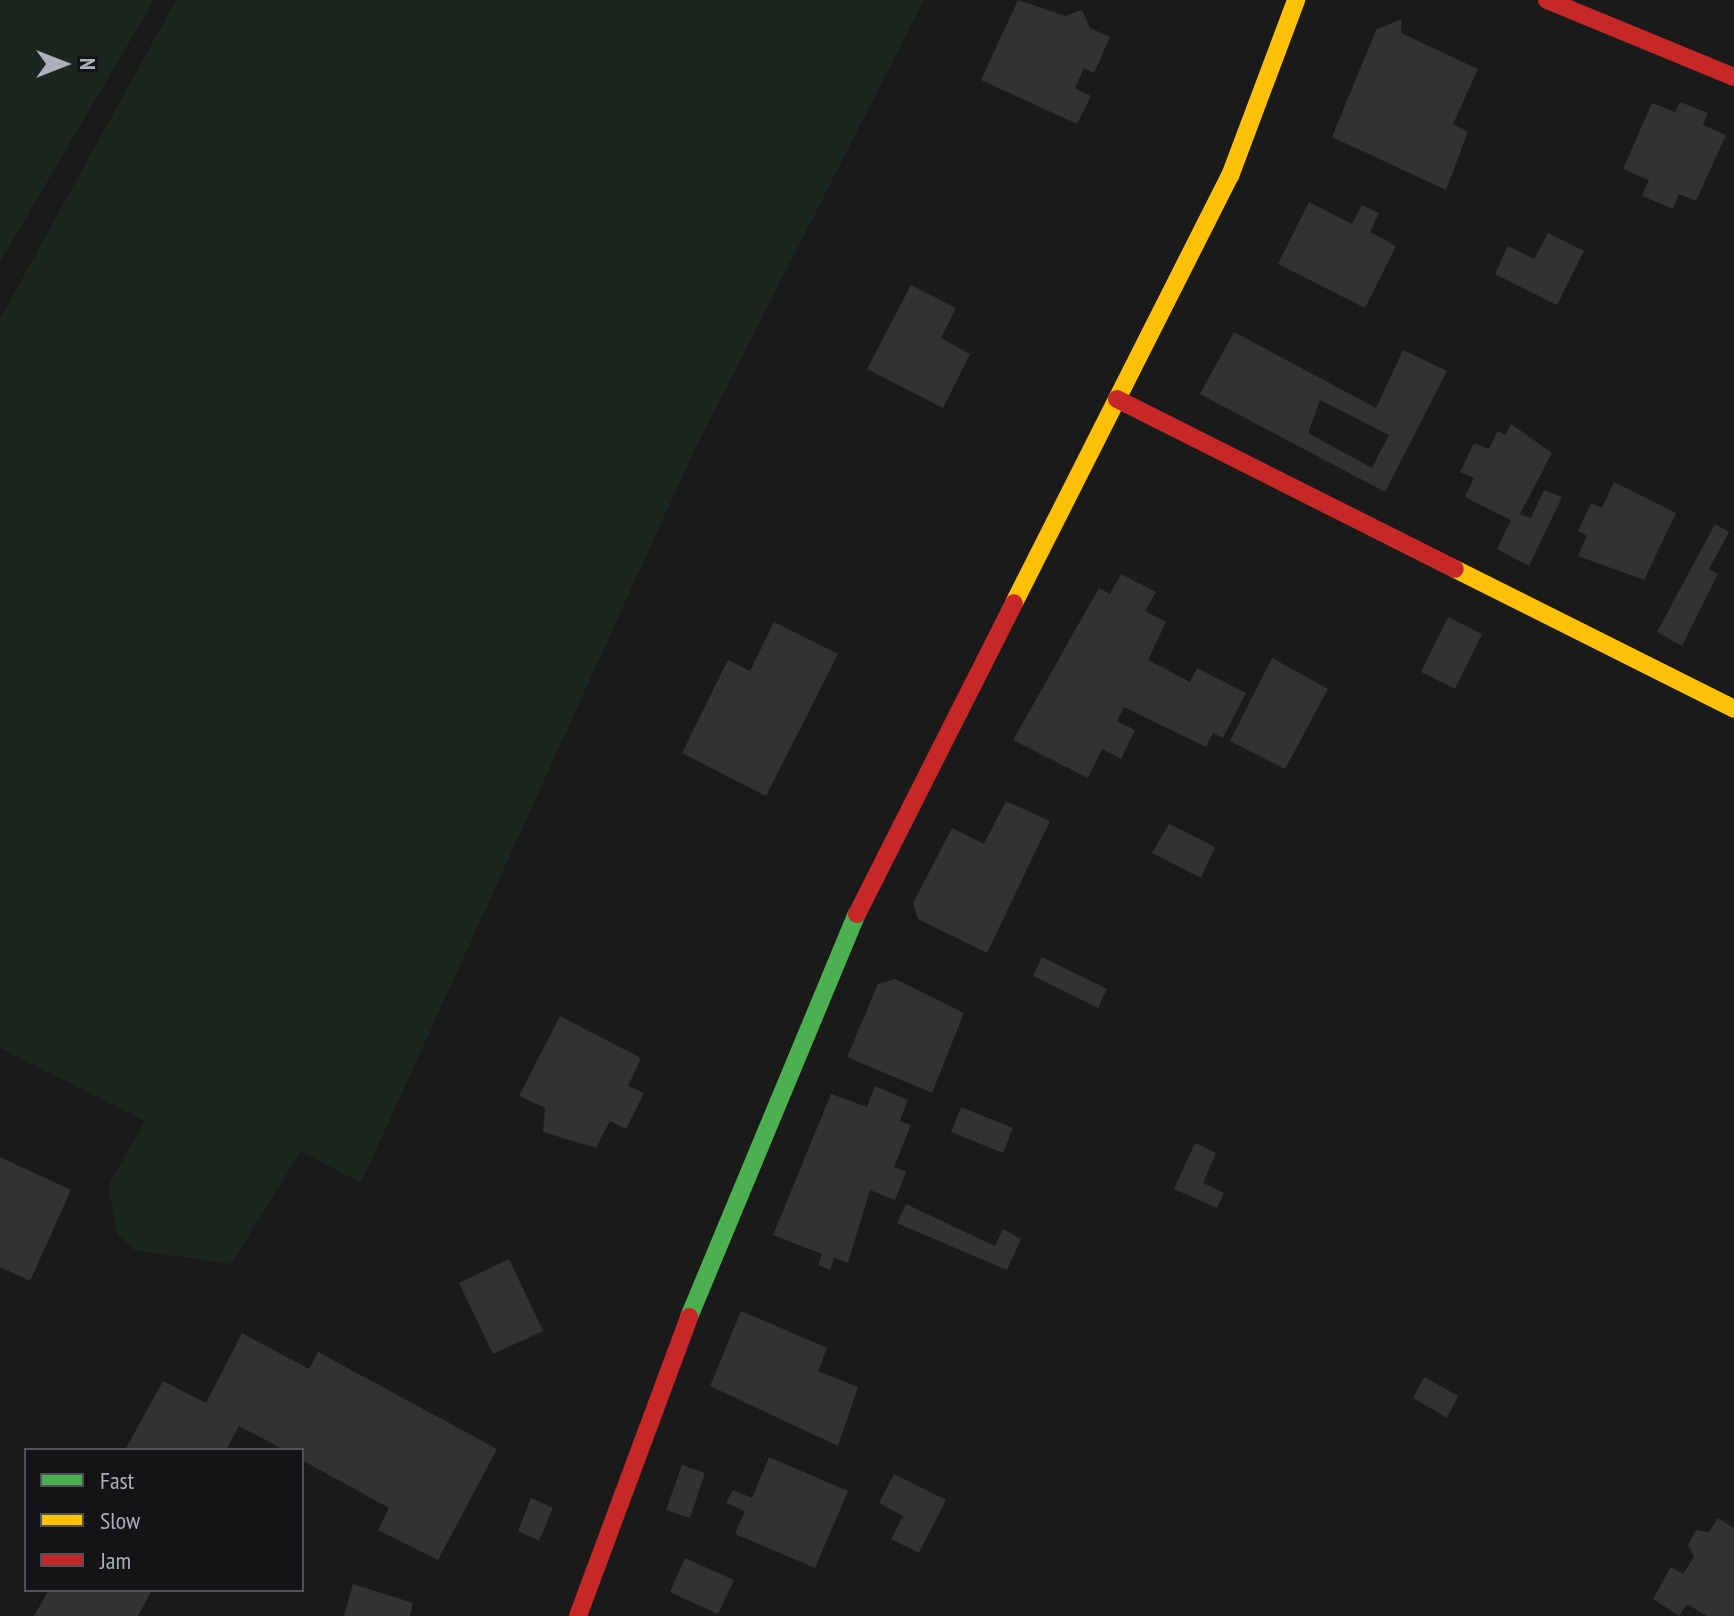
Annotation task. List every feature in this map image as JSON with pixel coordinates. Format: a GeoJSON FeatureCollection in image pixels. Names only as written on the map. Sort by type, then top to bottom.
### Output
{"type":"FeatureCollection","features":[{"type":"Feature","properties":{"kind":"street"},"geometry":{"type":"LineString","coordinates":[[578,1616],[730,1208],[845,938],[1230,176],[1296,0]]}},
{"type":"Feature","properties":{"kind":"street"},"geometry":{"type":"LineString","coordinates":[[1547,0],[1734,77]]}},
{"type":"Feature","properties":{"kind":"street"},"geometry":{"type":"LineString","coordinates":[[1117,399],[1734,709]]}},
{"type":"Feature","properties":{"kind":"shaded area"},"geometry":{"type":"Polygon","coordinates":[[[0,0],[154,0],[0,262],[0,0]]]}},
{"type":"Feature","properties":{"kind":"shaded area"},"geometry":{"type":"Polygon","coordinates":[[[176,0],[924,0],[693,453],[361,1183],[301,1151],[231,1264],[134,1250],[117,1234],[108,1186],[145,1121],[0,1048],[0,319],[176,0]]]}},
{"type":"Feature","properties":{"kind":"building"},"geometry":{"type":"Polygon","coordinates":[[[1018,0],[1065,16],[1082,10],[1090,28],[1110,37],[1094,73],[1084,68],[1075,88],[1091,96],[1077,124],[981,80],[1018,0]]]}},
{"type":"Feature","properties":{"kind":"building"},"geometry":{"type":"Polygon","coordinates":[[[1402,19],[1401,33],[1478,69],[1453,124],[1468,132],[1446,190],[1332,137],[1376,30],[1402,19]]]}},
{"type":"Feature","properties":{"kind":"building"},"geometry":{"type":"Polygon","coordinates":[[[1680,102],[1708,113],[1703,125],[1726,135],[1696,201],[1679,194],[1673,209],[1642,196],[1649,180],[1623,169],[1652,103],[1675,112],[1680,102]]]}},
{"type":"Feature","properties":{"kind":"building"},"geometry":{"type":"Polygon","coordinates":[[[1309,202],[1352,224],[1362,205],[1379,213],[1370,232],[1396,246],[1365,308],[1278,264],[1309,202]]]}},
{"type":"Feature","properties":{"kind":"building"},"geometry":{"type":"Polygon","coordinates":[[[1548,233],[1584,251],[1557,305],[1495,274],[1508,246],[1534,259],[1548,233]]]}},
{"type":"Feature","properties":{"kind":"building"},"geometry":{"type":"Polygon","coordinates":[[[911,285],[956,308],[941,338],[970,354],[943,408],[867,369],[911,285]]]}},
{"type":"Feature","properties":{"kind":"building"},"geometry":{"type":"Polygon","coordinates":[[[1234,332],[1376,408],[1403,350],[1447,371],[1385,492],[1200,394],[1234,332]],[[1320,400],[1308,433],[1372,468],[1389,435],[1320,400]]]}},
{"type":"Feature","properties":{"kind":"building"},"geometry":{"type":"Polygon","coordinates":[[[1511,424],[1552,453],[1520,514],[1531,518],[1544,490],[1562,497],[1529,566],[1497,549],[1511,520],[1465,497],[1474,478],[1460,472],[1474,443],[1489,449],[1498,431],[1505,435],[1511,424]]]}},
{"type":"Feature","properties":{"kind":"building"},"geometry":{"type":"Polygon","coordinates":[[[1614,482],[1676,513],[1644,580],[1578,556],[1587,536],[1578,531],[1591,503],[1602,508],[1614,482]]]}},
{"type":"Feature","properties":{"kind":"building"},"geometry":{"type":"Polygon","coordinates":[[[1715,524],[1729,532],[1709,569],[1718,574],[1682,646],[1657,632],[1715,524]]]}},
{"type":"Feature","properties":{"kind":"building"},"geometry":{"type":"Polygon","coordinates":[[[1121,574],[1156,592],[1145,611],[1166,622],[1148,660],[1190,682],[1197,668],[1246,693],[1223,738],[1213,733],[1206,747],[1124,707],[1117,721],[1135,730],[1121,759],[1102,749],[1088,778],[1013,740],[1099,588],[1110,594],[1121,574]]]}},
{"type":"Feature","properties":{"kind":"building"},"geometry":{"type":"Polygon","coordinates":[[[1448,617],[1482,634],[1455,689],[1421,672],[1448,617]]]}},
{"type":"Feature","properties":{"kind":"building"},"geometry":{"type":"Polygon","coordinates":[[[774,622],[838,654],[766,796],[682,753],[728,660],[750,671],[774,622]]]}},
{"type":"Feature","properties":{"kind":"building"},"geometry":{"type":"Polygon","coordinates":[[[1272,658],[1328,689],[1285,769],[1230,741],[1272,658]]]}},
{"type":"Feature","properties":{"kind":"building"},"geometry":{"type":"Polygon","coordinates":[[[1006,801],[1050,821],[987,953],[918,919],[913,903],[952,828],[984,844],[1006,801]]]}},
{"type":"Feature","properties":{"kind":"building"},"geometry":{"type":"Polygon","coordinates":[[[1169,824],[1215,847],[1201,878],[1152,853],[1169,824]]]}},
{"type":"Feature","properties":{"kind":"building"},"geometry":{"type":"Polygon","coordinates":[[[1042,957],[1107,989],[1098,1008],[1033,976],[1042,957]]]}},
{"type":"Feature","properties":{"kind":"building"},"geometry":{"type":"Polygon","coordinates":[[[895,979],[964,1013],[932,1093],[847,1057],[878,984],[895,979]]]}},
{"type":"Feature","properties":{"kind":"building"},"geometry":{"type":"Polygon","coordinates":[[[560,1016],[641,1058],[628,1086],[644,1093],[626,1129],[610,1121],[596,1148],[543,1132],[545,1108],[519,1096],[560,1016]]]}},
{"type":"Feature","properties":{"kind":"building"},"geometry":{"type":"Polygon","coordinates":[[[875,1086],[908,1100],[900,1121],[911,1125],[894,1167],[906,1172],[895,1200],[870,1190],[848,1263],[834,1258],[830,1270],[818,1265],[822,1254],[773,1235],[831,1094],[867,1107],[875,1086]]]}},
{"type":"Feature","properties":{"kind":"building"},"geometry":{"type":"Polygon","coordinates":[[[961,1107],[1013,1128],[1003,1153],[951,1132],[961,1107]]]}},
{"type":"Feature","properties":{"kind":"building"},"geometry":{"type":"Polygon","coordinates":[[[1195,1143],[1216,1153],[1203,1183],[1224,1193],[1217,1208],[1174,1189],[1195,1143]]]}},
{"type":"Feature","properties":{"kind":"building"},"geometry":{"type":"Polygon","coordinates":[[[0,1157],[71,1190],[30,1281],[0,1267],[0,1157]]]}},
{"type":"Feature","properties":{"kind":"building"},"geometry":{"type":"Polygon","coordinates":[[[906,1204],[995,1246],[1003,1229],[1021,1239],[1007,1270],[897,1223],[906,1204]]]}},
{"type":"Feature","properties":{"kind":"building"},"geometry":{"type":"Polygon","coordinates":[[[509,1259],[543,1331],[493,1354],[459,1283],[509,1259]]]}},
{"type":"Feature","properties":{"kind":"building"},"geometry":{"type":"Polygon","coordinates":[[[741,1311],[827,1348],[818,1371],[858,1387],[838,1446],[710,1386],[741,1311]]]}},
{"type":"Feature","properties":{"kind":"building"},"geometry":{"type":"Polygon","coordinates":[[[242,1333],[309,1369],[318,1352],[497,1449],[438,1560],[378,1530],[389,1508],[304,1461],[304,1448],[280,1448],[239,1426],[227,1448],[126,1448],[163,1381],[206,1403],[242,1333]]]}},
{"type":"Feature","properties":{"kind":"building"},"geometry":{"type":"Polygon","coordinates":[[[1424,1377],[1458,1396],[1447,1418],[1413,1398],[1424,1377]]]}},
{"type":"Feature","properties":{"kind":"building"},"geometry":{"type":"Polygon","coordinates":[[[769,1457],[848,1491],[815,1568],[735,1534],[745,1511],[726,1503],[733,1490],[752,1498],[769,1457]]]}},
{"type":"Feature","properties":{"kind":"building"},"geometry":{"type":"Polygon","coordinates":[[[682,1465],[705,1473],[690,1518],[666,1510],[682,1465]]]}},
{"type":"Feature","properties":{"kind":"building"},"geometry":{"type":"Polygon","coordinates":[[[894,1474],[946,1500],[919,1553],[891,1539],[903,1516],[879,1503],[894,1474]]]}},
{"type":"Feature","properties":{"kind":"building"},"geometry":{"type":"Polygon","coordinates":[[[531,1498],[553,1508],[539,1541],[518,1531],[531,1498]]]}},
{"type":"Feature","properties":{"kind":"building"},"geometry":{"type":"Polygon","coordinates":[[[1718,1518],[1734,1528],[1734,1616],[1707,1616],[1687,1604],[1679,1616],[1653,1599],[1671,1567],[1683,1574],[1694,1557],[1688,1545],[1696,1530],[1709,1532],[1718,1518]]]}},
{"type":"Feature","properties":{"kind":"building"},"geometry":{"type":"Polygon","coordinates":[[[685,1558],[734,1580],[718,1614],[670,1592],[685,1558]]]}},
{"type":"Feature","properties":{"kind":"building"},"geometry":{"type":"Polygon","coordinates":[[[353,1584],[413,1603],[410,1616],[344,1616],[353,1584]]]}},
{"type":"Feature","properties":{"kind":"building"},"geometry":{"type":"Polygon","coordinates":[[[48,1592],[151,1592],[138,1616],[34,1616],[48,1592]]]}},
{"type":"Feature","properties":{"kind":"traffic: fast"},"geometry":{"type":"LineString","coordinates":[[689,1317],[857,914]]}},
{"type":"Feature","properties":{"kind":"traffic: slow"},"geometry":{"type":"LineString","coordinates":[[1014,603],[1230,176],[1296,0]]}},
{"type":"Feature","properties":{"kind":"traffic: slow"},"geometry":{"type":"LineString","coordinates":[[1455,569],[1734,709]]}},
{"type":"Feature","properties":{"kind":"traffic: jam"},"geometry":{"type":"LineString","coordinates":[[1547,0],[1734,77]]}},
{"type":"Feature","properties":{"kind":"traffic: jam"},"geometry":{"type":"LineString","coordinates":[[1117,399],[1455,569]]}},
{"type":"Feature","properties":{"kind":"traffic: jam"},"geometry":{"type":"LineString","coordinates":[[857,914],[1014,603]]}},
{"type":"Feature","properties":{"kind":"traffic: jam"},"geometry":{"type":"LineString","coordinates":[[578,1616],[689,1317]]}}]}
